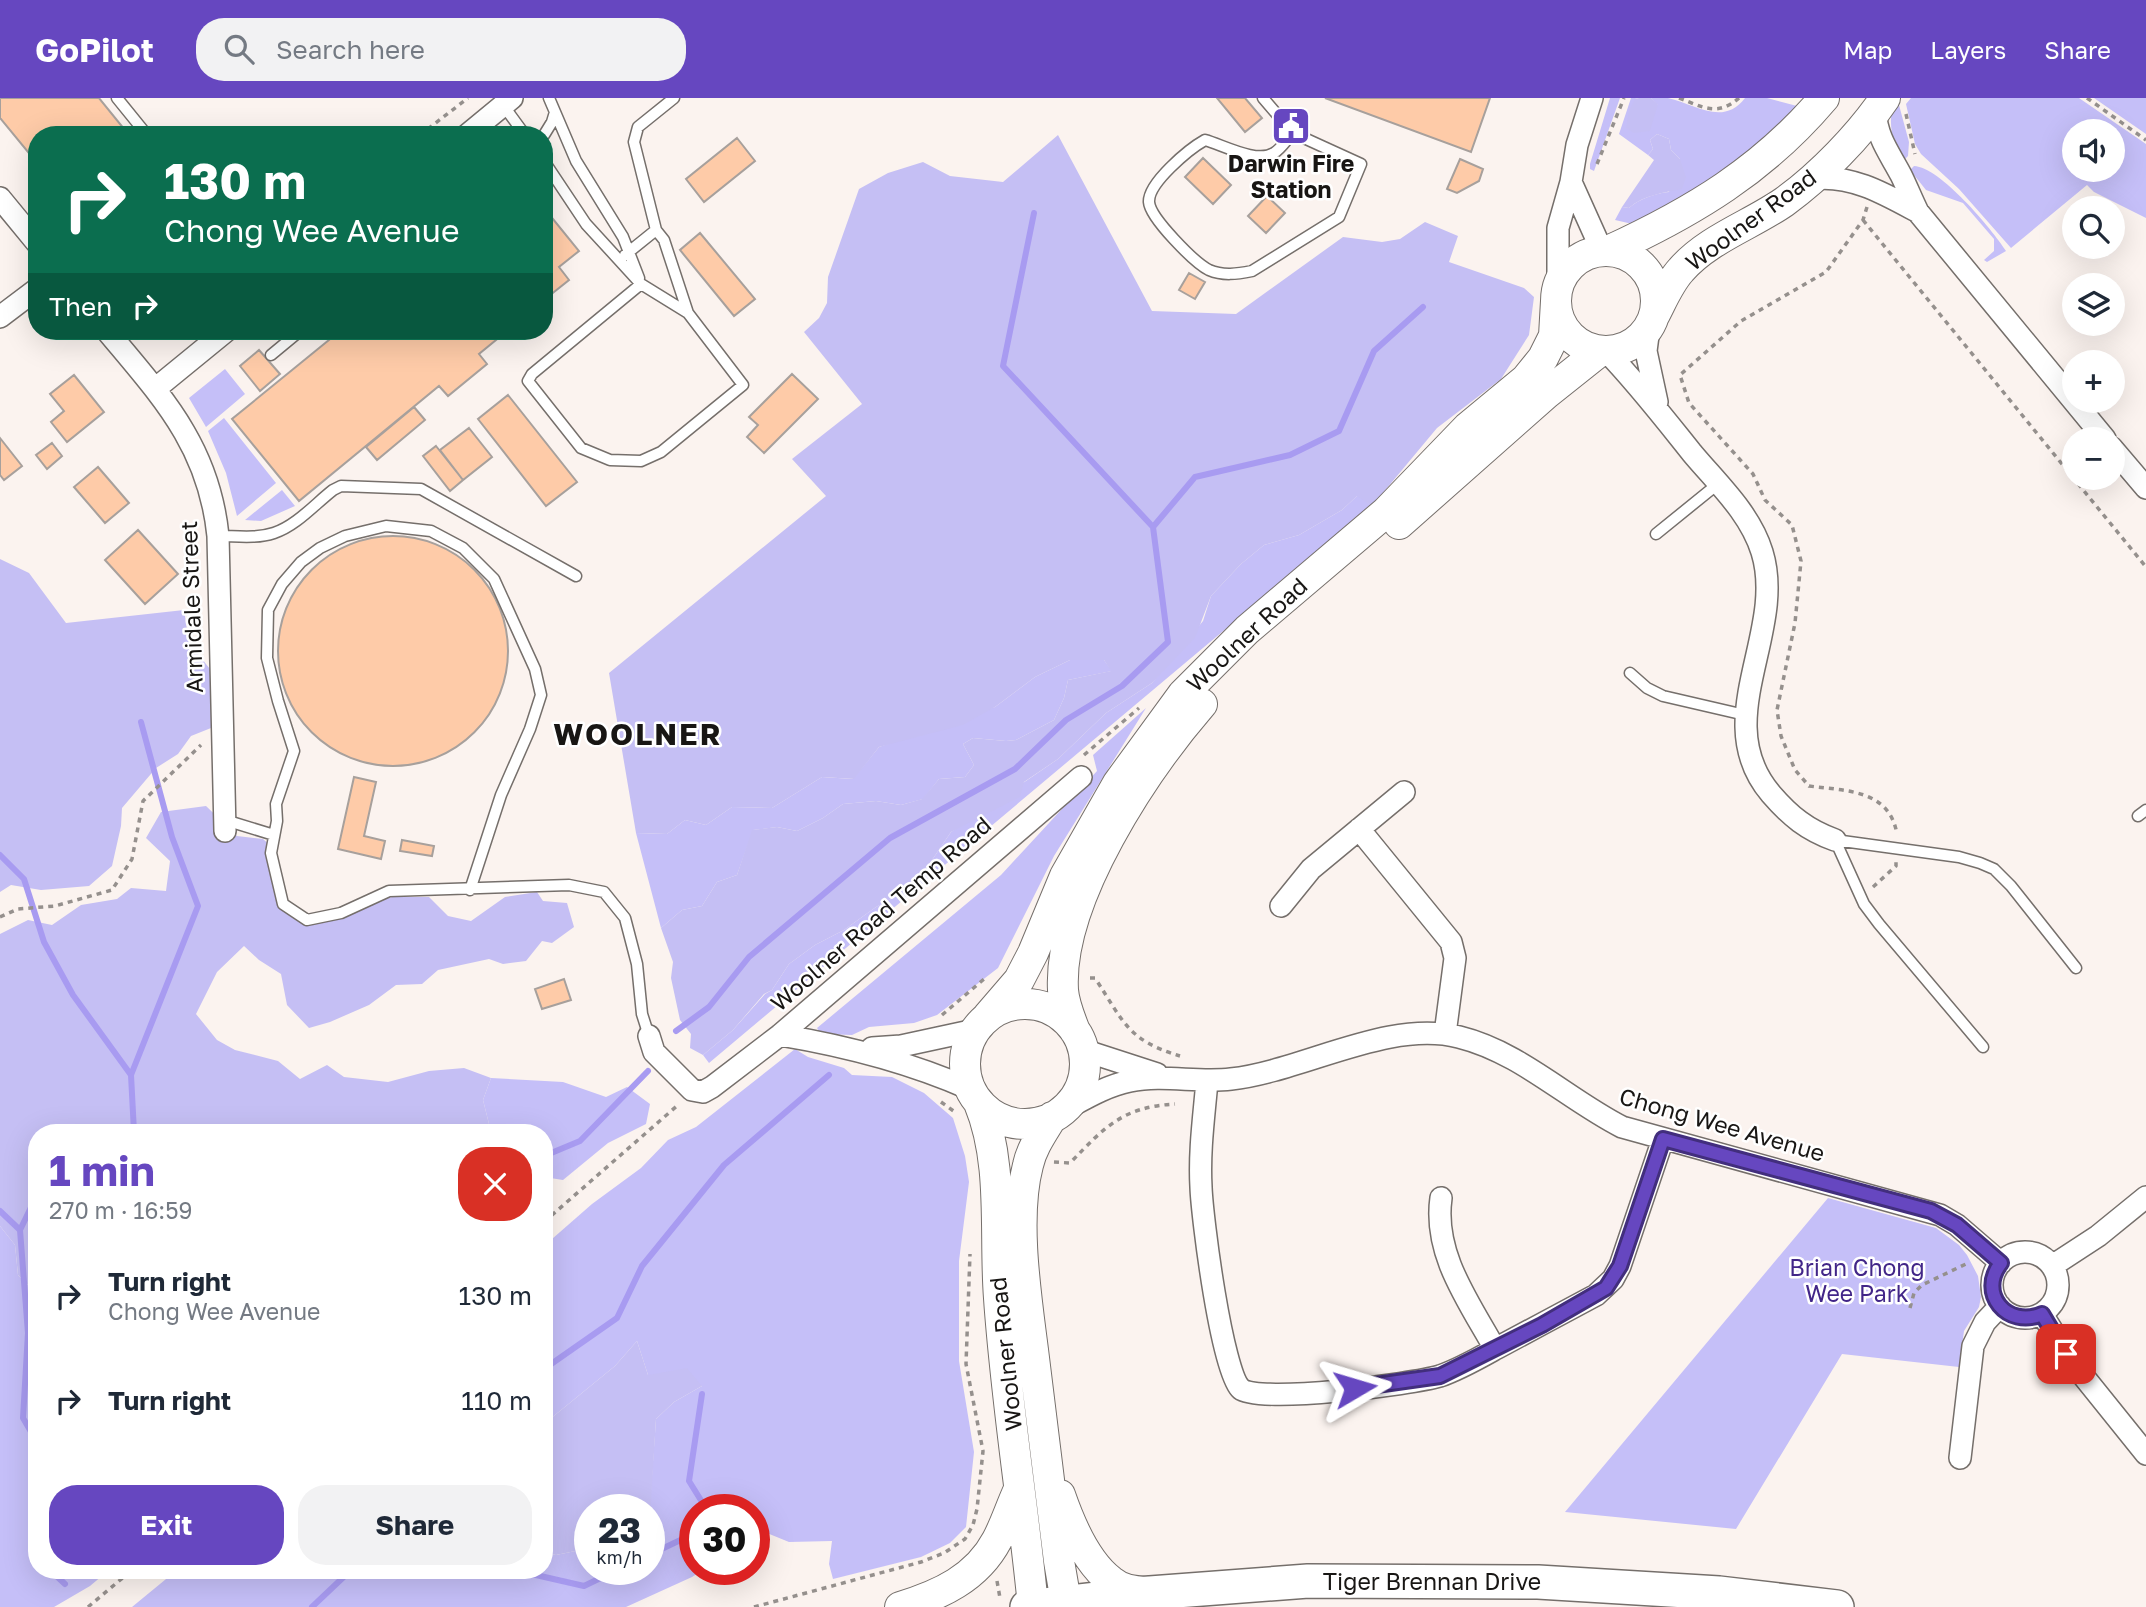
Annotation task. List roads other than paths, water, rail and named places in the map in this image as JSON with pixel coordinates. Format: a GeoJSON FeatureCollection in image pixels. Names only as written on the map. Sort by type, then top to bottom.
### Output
{"type":"FeatureCollection","features":[{"type":"Feature","properties":{"kind":"main road","name":"Woolner Road"},"geometry":{"type":"LineString","coordinates":[[1605,251],[1672,221],[1752,169],[1795,130],[1824,98]]}},
{"type":"Feature","properties":{"kind":"main road","name":"Woolner Road"},"geometry":{"type":"LineString","coordinates":[[1651,322],[1676,276],[1689,262],[1784,202],[1812,179],[1851,138],[1888,108]]}},
{"type":"Feature","properties":{"kind":"main road"},"geometry":{"type":"LineString","coordinates":[[1752,169],[1821,136],[1838,135],[1851,138]]}},
{"type":"Feature","properties":{"kind":"main road"},"geometry":{"type":"LineString","coordinates":[[1605,251],[1626,255],[1645,270],[1656,292],[1651,322],[1630,345],[1603,351],[1583,345],[1573,338],[1559,317],[1557,294],[1564,273],[1575,262],[1587,254],[1605,251]]}},
{"type":"Feature","properties":{"kind":"main road","name":"Woolner Road"},"geometry":{"type":"LineString","coordinates":[[981,1023],[1019,980],[1065,876],[1118,783],[1183,694],[1247,630],[1386,512],[1468,427],[1526,379],[1543,358],[1554,336],[1557,294]]}},
{"type":"Feature","properties":{"kind":"main road","name":"Woolner Road"},"geometry":{"type":"LineString","coordinates":[[1079,1041],[1064,998],[1063,978],[1073,923],[1095,867],[1137,793],[1163,754],[1216,687],[1259,644],[1537,401],[1603,351]]}},
{"type":"Feature","properties":{"kind":"main road"},"geometry":{"type":"LineString","coordinates":[[1032,1004],[1055,1013],[1079,1041],[1083,1079],[1072,1101],[1057,1114],[1031,1124],[1012,1122],[970,1102],[965,1053],[981,1023],[1012,1005],[1032,1004]]}},
{"type":"Feature","properties":{"kind":"main road","name":"Woolner Road"},"geometry":{"type":"LineString","coordinates":[[970,1102],[989,1132],[999,1300],[1033,1607]]}},
{"type":"Feature","properties":{"kind":"main road","name":"Woolner Road"},"geometry":{"type":"LineString","coordinates":[[1057,1114],[1030,1158],[1023,1204],[1026,1290],[1066,1604]]}},
{"type":"Feature","properties":{"kind":"main road"},"geometry":{"type":"LineString","coordinates":[[1047,1467],[1080,1539],[1104,1574],[1121,1587],[1150,1593]]}},
{"type":"Feature","properties":{"kind":"main road"},"geometry":{"type":"LineString","coordinates":[[900,1607],[940,1593],[970,1573],[985,1558],[996,1541],[1020,1485]]}},
{"type":"Feature","properties":{"kind":"main road","name":"Tiger Brennan Drive"},"geometry":{"type":"LineString","coordinates":[[1027,1607],[1150,1593],[1308,1581],[1538,1582],[1719,1593],[1838,1607]]}},
{"type":"Feature","properties":{"kind":"street"},"geometry":{"type":"LineString","coordinates":[[1557,294],[1558,228],[1571,182],[1575,154],[1592,98]]}},
{"type":"Feature","properties":{"kind":"street"},"geometry":{"type":"LineString","coordinates":[[478,126],[507,101]]}},
{"type":"Feature","properties":{"kind":"street"},"geometry":{"type":"LineString","coordinates":[[1888,108],[1876,126],[1901,162],[1899,172],[1917,212],[2095,427]]}},
{"type":"Feature","properties":{"kind":"street"},"geometry":{"type":"LineString","coordinates":[[1851,138],[1901,162]]}},
{"type":"Feature","properties":{"kind":"street"},"geometry":{"type":"LineString","coordinates":[[1812,179],[1839,178],[1856,183],[1881,192],[1917,212]]}},
{"type":"Feature","properties":{"kind":"street"},"geometry":{"type":"LineString","coordinates":[[1571,182],[1605,251]]}},
{"type":"Feature","properties":{"kind":"street"},"geometry":{"type":"LineString","coordinates":[[0,198],[28,232]]}},
{"type":"Feature","properties":{"kind":"street"},"geometry":{"type":"LineString","coordinates":[[0,317],[28,296]]}},
{"type":"Feature","properties":{"kind":"street"},"geometry":{"type":"LineString","coordinates":[[1651,322],[1646,351],[1652,384],[1666,420]]}},
{"type":"Feature","properties":{"kind":"street","name":"Armidale Street"},"geometry":{"type":"LineString","coordinates":[[114,340],[155,389],[184,431],[202,466],[213,499],[218,536],[225,825]]}},
{"type":"Feature","properties":{"kind":"street"},"geometry":{"type":"LineString","coordinates":[[155,389],[215,340]]}},
{"type":"Feature","properties":{"kind":"street"},"geometry":{"type":"LineString","coordinates":[[1603,351],[1645,392],[1747,519],[1762,552],[1768,593],[1745,715],[1748,746],[1754,767],[1765,787],[1799,823],[1813,832],[1835,840]]}},
{"type":"Feature","properties":{"kind":"street"},"geometry":{"type":"LineString","coordinates":[[2125,463],[2146,488]]}},
{"type":"Feature","properties":{"kind":"street","name":"Woolner Road Temp Road"},"geometry":{"type":"LineString","coordinates":[[649,1036],[654,1052],[702,1088],[780,1035],[1079,769]]}},
{"type":"Feature","properties":{"kind":"street"},"geometry":{"type":"LineString","coordinates":[[1281,906],[1311,869],[1404,792]]}},
{"type":"Feature","properties":{"kind":"street"},"geometry":{"type":"LineString","coordinates":[[1359,829],[1451,942],[1455,958],[1445,1034]]}},
{"type":"Feature","properties":{"kind":"street"},"geometry":{"type":"LineString","coordinates":[[842,1046],[885,1048],[932,1040],[981,1023]]}},
{"type":"Feature","properties":{"kind":"street","name":"Chong Wee Avenue"},"geometry":{"type":"LineString","coordinates":[[1057,1114],[1122,1083],[1146,1079],[1207,1081],[1262,1074],[1380,1040],[1445,1034],[1492,1048],[1617,1125],[1931,1211],[1957,1225],[2001,1263]]}},
{"type":"Feature","properties":{"kind":"street"},"geometry":{"type":"LineString","coordinates":[[780,1035],[842,1046],[929,1071],[970,1102]]}},
{"type":"Feature","properties":{"kind":"street","name":"Chong Wee Avenue"},"geometry":{"type":"LineString","coordinates":[[1079,1041],[1148,1072],[1183,1079]]}},
{"type":"Feature","properties":{"kind":"street"},"geometry":{"type":"LineString","coordinates":[[1207,1081],[1200,1164],[1203,1212],[1229,1366],[1241,1389],[1250,1394],[1275,1395],[1440,1376],[1596,1295],[1613,1279],[1629,1243],[1663,1139]]}},
{"type":"Feature","properties":{"kind":"street"},"geometry":{"type":"LineString","coordinates":[[2052,1266],[2098,1236],[2146,1197]]}},
{"type":"Feature","properties":{"kind":"street"},"geometry":{"type":"LineString","coordinates":[[1441,1198],[1438,1217],[1443,1247],[1453,1272],[1495,1349]]}},
{"type":"Feature","properties":{"kind":"street"},"geometry":{"type":"LineString","coordinates":[[2027,1252],[2045,1259],[2052,1266],[2058,1281],[2056,1296],[2048,1309],[2042,1314],[2024,1318],[2007,1313],[1996,1300],[1992,1284],[1996,1269],[2001,1263],[2009,1256],[2027,1252]]}},
{"type":"Feature","properties":{"kind":"street"},"geometry":{"type":"LineString","coordinates":[[1960,1458],[1973,1346],[1986,1322],[2000,1306]]}},
{"type":"Feature","properties":{"kind":"street"},"geometry":{"type":"LineString","coordinates":[[2042,1314],[2079,1372],[2146,1454]]}},
{"type":"Feature","properties":{"kind":"lane"},"geometry":{"type":"LineString","coordinates":[[117,98],[140,126]]}},
{"type":"Feature","properties":{"kind":"lane"},"geometry":{"type":"LineString","coordinates":[[549,98],[576,161],[611,215],[641,284]]}},
{"type":"Feature","properties":{"kind":"lane"},"geometry":{"type":"LineString","coordinates":[[641,284],[532,374],[528,381],[581,449],[610,460],[641,461],[661,452],[743,385],[688,313],[664,240],[656,230],[634,142],[638,127],[674,98]]}},
{"type":"Feature","properties":{"kind":"lane"},"geometry":{"type":"LineString","coordinates":[[1263,98],[1293,133],[1361,163],[1339,217],[1269,262],[1238,274],[1207,269],[1161,226],[1149,201],[1152,190],[1192,147],[1205,140],[1245,155],[1262,156],[1274,154],[1293,133]]}},
{"type":"Feature","properties":{"kind":"lane"},"geometry":{"type":"LineString","coordinates":[[507,101],[521,126]]}},
{"type":"Feature","properties":{"kind":"lane"},"geometry":{"type":"LineString","coordinates":[[550,126],[555,112]]}},
{"type":"Feature","properties":{"kind":"lane"},"geometry":{"type":"LineString","coordinates":[[553,175],[586,224],[641,284],[688,313]]}},
{"type":"Feature","properties":{"kind":"lane"},"geometry":{"type":"LineString","coordinates":[[619,260],[656,230]]}},
{"type":"Feature","properties":{"kind":"lane"},"geometry":{"type":"LineString","coordinates":[[271,355],[289,340]]}},
{"type":"Feature","properties":{"kind":"lane"},"geometry":{"type":"LineString","coordinates":[[1656,534],[1718,483]]}},
{"type":"Feature","properties":{"kind":"lane"},"geometry":{"type":"LineString","coordinates":[[218,536],[252,537],[274,533],[288,526],[341,486],[421,489],[576,576]]}},
{"type":"Feature","properties":{"kind":"lane"},"geometry":{"type":"LineString","coordinates":[[470,890],[501,794],[530,729],[541,695],[535,669],[494,579],[463,548],[431,531],[386,526],[337,540],[301,562],[282,584],[268,610],[267,658],[294,751],[276,804],[277,821],[271,853],[283,904],[307,919],[341,913],[389,891],[470,890],[569,885],[604,892],[625,918],[637,964],[642,1014],[649,1036]]}},
{"type":"Feature","properties":{"kind":"lane"},"geometry":{"type":"LineString","coordinates":[[1630,673],[1647,688],[1663,696],[1745,715]]}},
{"type":"Feature","properties":{"kind":"lane"},"geometry":{"type":"LineString","coordinates":[[225,825],[274,835]]}},
{"type":"Feature","properties":{"kind":"lane"},"geometry":{"type":"LineString","coordinates":[[1835,840],[1959,857],[1994,870],[2011,886],[2076,968]]}},
{"type":"Feature","properties":{"kind":"lane"},"geometry":{"type":"LineString","coordinates":[[1835,840],[1862,898],[1879,925],[1983,1047]]}},
{"type":"Feature","properties":{"kind":"waterway"},"geometry":{"type":"LineString","coordinates":[[1034,213],[1003,366],[1153,527]]}},
{"type":"Feature","properties":{"kind":"waterway"},"geometry":{"type":"LineString","coordinates":[[676,1031],[709,1007],[749,957],[890,838],[1015,769],[1066,720],[1122,686],[1168,642],[1153,527],[1195,477],[1290,455],[1339,431],[1374,351],[1423,307]]}},
{"type":"Feature","properties":{"kind":"waterway"},"geometry":{"type":"LineString","coordinates":[[134,1124],[131,1075],[198,906],[172,837],[141,722]]}},
{"type":"Feature","properties":{"kind":"waterway"},"geometry":{"type":"LineString","coordinates":[[0,855],[24,879],[44,942],[73,995],[131,1075]]}},
{"type":"Feature","properties":{"kind":"waterway"},"geometry":{"type":"LineString","coordinates":[[553,1152],[580,1141],[648,1071]]}},
{"type":"Feature","properties":{"kind":"waterway"},"geometry":{"type":"LineString","coordinates":[[553,1363],[617,1318],[642,1266],[724,1165],[829,1075]]}},
{"type":"Feature","properties":{"kind":"waterway"},"geometry":{"type":"LineString","coordinates":[[0,1211],[20,1230],[28,1333]]}},
{"type":"Feature","properties":{"kind":"waterway"},"geometry":{"type":"LineString","coordinates":[[20,1230],[28,1214]]}},
{"type":"Feature","properties":{"kind":"waterway"},"geometry":{"type":"LineString","coordinates":[[28,1333],[23,1418],[28,1427]]}},
{"type":"Feature","properties":{"kind":"waterway"},"geometry":{"type":"LineString","coordinates":[[697,1494],[689,1481],[702,1394]]}},
{"type":"Feature","properties":{"kind":"waterway"},"geometry":{"type":"LineString","coordinates":[[665,1547],[679,1541]]}},
{"type":"Feature","properties":{"kind":"waterway"},"geometry":{"type":"LineString","coordinates":[[60,1579],[65,1584]]}},
{"type":"Feature","properties":{"kind":"waterway"},"geometry":{"type":"LineString","coordinates":[[312,1607],[342,1579]]}},
{"type":"Feature","properties":{"kind":"waterway"},"geometry":{"type":"LineString","coordinates":[[553,1579],[574,1584]]}},
{"type":"Feature","properties":{"kind":"waterway"},"geometry":{"type":"LineString","coordinates":[[580,1585],[586,1585]]}},
{"type":"Feature","properties":{"kind":"place","name":"Darwin Fire Station"},"geometry":{"type":"Point","coordinates":[1291,126]}},
{"type":"Feature","properties":{"kind":"district","name":"WOOLNER"},"geometry":{"type":"Point","coordinates":[638,735]}},
{"type":"Feature","properties":{"kind":"park label","name":"Brian Chong Wee Park"},"geometry":{"type":"Point","coordinates":[1857,1281]}}]}
